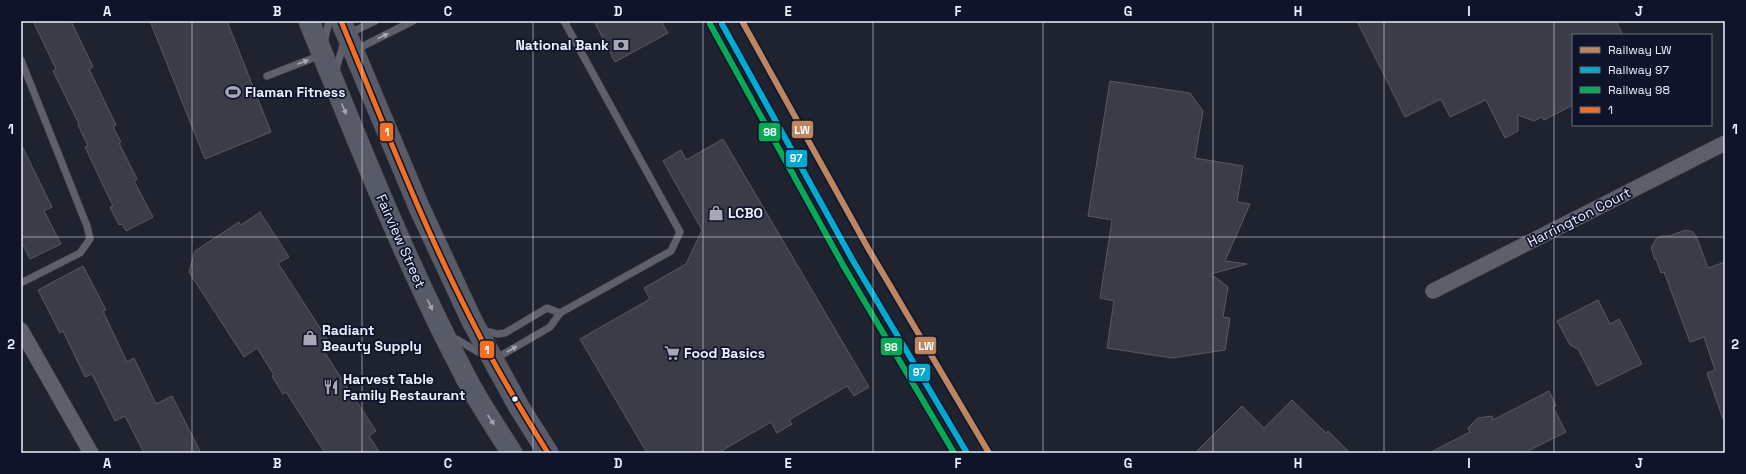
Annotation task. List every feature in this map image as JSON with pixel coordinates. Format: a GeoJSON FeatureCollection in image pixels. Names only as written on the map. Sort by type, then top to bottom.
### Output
{"type":"FeatureCollection","features":[{"type":"Feature","properties":{"kind":"main road","name":"Fairview Street"},"geometry":{"type":"LineString","coordinates":[[309,21],[332,82],[410,264],[466,377],[512,453]]}},
{"type":"Feature","properties":{"kind":"main road"},"geometry":{"type":"LineString","coordinates":[[347,35],[419,207],[473,325],[519,407],[548,453]]}},
{"type":"Feature","properties":{"kind":"street","name":"Harrington Court"},"geometry":{"type":"LineString","coordinates":[[1433,291],[1725,143]]}},
{"type":"Feature","properties":{"kind":"street"},"geometry":{"type":"LineString","coordinates":[[21,330],[91,453]]}},
{"type":"Feature","properties":{"kind":"lane"},"geometry":{"type":"LineString","coordinates":[[267,76],[321,55],[329,21]]}},
{"type":"Feature","properties":{"kind":"lane"},"geometry":{"type":"LineString","coordinates":[[332,82],[347,35],[376,21]]}},
{"type":"Feature","properties":{"kind":"lane"},"geometry":{"type":"LineString","coordinates":[[347,35],[413,21]]}},
{"type":"Feature","properties":{"kind":"lane"},"geometry":{"type":"LineString","coordinates":[[442,331],[493,360],[550,327],[560,314],[671,251],[680,232],[564,21]]}},
{"type":"Feature","properties":{"kind":"lane"},"geometry":{"type":"LineString","coordinates":[[21,60],[87,226],[90,239],[80,253],[21,283]]}},
{"type":"Feature","properties":{"kind":"lane"},"geometry":{"type":"LineString","coordinates":[[473,325],[489,332],[505,333],[547,308],[560,314]]}},
{"type":"Feature","properties":{"kind":"building"},"geometry":{"type":"Polygon","coordinates":[[[33,21],[71,21],[93,67],[89,69],[116,125],[113,127],[121,142],[119,143],[137,179],[134,181],[153,217],[126,231],[122,224],[119,225],[110,207],[113,206],[85,147],[88,146],[78,125],[79,124],[53,71],[56,69],[33,21]]]}},
{"type":"Feature","properties":{"kind":"building"},"geometry":{"type":"Polygon","coordinates":[[[150,21],[227,21],[271,132],[205,159],[150,21]]]}},
{"type":"Feature","properties":{"kind":"building"},"geometry":{"type":"Polygon","coordinates":[[[594,21],[661,21],[668,33],[615,62],[594,21]]]}},
{"type":"Feature","properties":{"kind":"building"},"geometry":{"type":"Polygon","coordinates":[[[1357,21],[1616,21],[1622,34],[1572,34],[1572,106],[1544,120],[1542,117],[1534,121],[1518,115],[1518,131],[1505,138],[1486,100],[1450,117],[1441,99],[1405,117],[1357,21]]]}},
{"type":"Feature","properties":{"kind":"building"},"geometry":{"type":"Polygon","coordinates":[[[1110,81],[1190,93],[1203,111],[1195,158],[1243,166],[1237,202],[1250,204],[1225,261],[1247,264],[1211,274],[1228,287],[1223,317],[1230,318],[1225,350],[1172,358],[1107,348],[1114,301],[1100,298],[1112,220],[1088,216],[1110,81]]]}},
{"type":"Feature","properties":{"kind":"building"},"geometry":{"type":"Polygon","coordinates":[[[723,139],[869,387],[854,396],[847,386],[789,420],[792,424],[777,433],[771,422],[718,453],[647,453],[580,339],[650,299],[644,288],[686,264],[702,230],[663,161],[681,150],[686,160],[723,139]]]}},
{"type":"Feature","properties":{"kind":"building"},"geometry":{"type":"Polygon","coordinates":[[[21,144],[52,207],[44,211],[61,244],[30,259],[21,241],[21,144]]]}},
{"type":"Feature","properties":{"kind":"building"},"geometry":{"type":"Polygon","coordinates":[[[260,212],[289,257],[278,263],[331,345],[323,350],[376,431],[369,436],[380,453],[325,453],[286,392],[283,394],[272,376],[274,375],[257,348],[244,357],[189,272],[195,251],[239,222],[241,225],[260,212]]]}},
{"type":"Feature","properties":{"kind":"building"},"geometry":{"type":"Polygon","coordinates":[[[1686,230],[1693,232],[1697,238],[1708,268],[1725,262],[1725,419],[1723,419],[1707,373],[1715,370],[1704,337],[1690,342],[1664,272],[1661,273],[1651,248],[1656,239],[1661,236],[1669,236],[1686,230]]]}},
{"type":"Feature","properties":{"kind":"building"},"geometry":{"type":"Polygon","coordinates":[[[83,266],[106,310],[103,311],[127,362],[134,358],[156,404],[172,396],[201,453],[144,453],[125,416],[115,421],[92,374],[85,377],[63,331],[60,333],[38,290],[83,266]]]}},
{"type":"Feature","properties":{"kind":"building"},"geometry":{"type":"Polygon","coordinates":[[[1598,300],[1610,324],[1619,319],[1642,364],[1597,386],[1578,349],[1570,345],[1557,321],[1598,300]]]}},
{"type":"Feature","properties":{"kind":"building"},"geometry":{"type":"Polygon","coordinates":[[[1549,391],[1556,406],[1553,407],[1566,432],[1524,453],[1429,453],[1470,432],[1468,428],[1478,418],[1492,416],[1493,420],[1549,391]]]}},
{"type":"Feature","properties":{"kind":"building"},"geometry":{"type":"Polygon","coordinates":[[[1292,400],[1326,433],[1328,431],[1350,453],[1195,453],[1242,406],[1264,428],[1292,400]]]}},
{"type":"Feature","properties":{"kind":"rail line","name":"LW"},"geometry":{"type":"LineString","coordinates":[[742,21],[869,250],[989,453]]}},
{"type":"Feature","properties":{"kind":"rail line","name":"98"},"geometry":{"type":"LineString","coordinates":[[710,24],[843,265],[954,453]]}},
{"type":"Feature","properties":{"kind":"rail line","name":"97"},"geometry":{"type":"LineString","coordinates":[[722,24],[852,259],[967,453]]}},
{"type":"Feature","properties":{"kind":"transit line","name":"1"},"geometry":{"type":"LineString","coordinates":[[341,21],[436,247],[499,372],[548,453]]}},
{"type":"Feature","properties":{"kind":"place","name":"National Bank"},"geometry":{"type":"Point","coordinates":[621,45]}},
{"type":"Feature","properties":{"kind":"place","name":"Flaman Fitness"},"geometry":{"type":"Point","coordinates":[233,92]}},
{"type":"Feature","properties":{"kind":"place","name":"LCBO"},"geometry":{"type":"Point","coordinates":[716,213]}},
{"type":"Feature","properties":{"kind":"place","name":"Radiant Beauty Supply"},"geometry":{"type":"Point","coordinates":[310,338]}},
{"type":"Feature","properties":{"kind":"place","name":"Food Basics"},"geometry":{"type":"Point","coordinates":[672,353]}},
{"type":"Feature","properties":{"kind":"place","name":"Harvest Table Family Restaurant"},"geometry":{"type":"Point","coordinates":[331,387]}}]}
